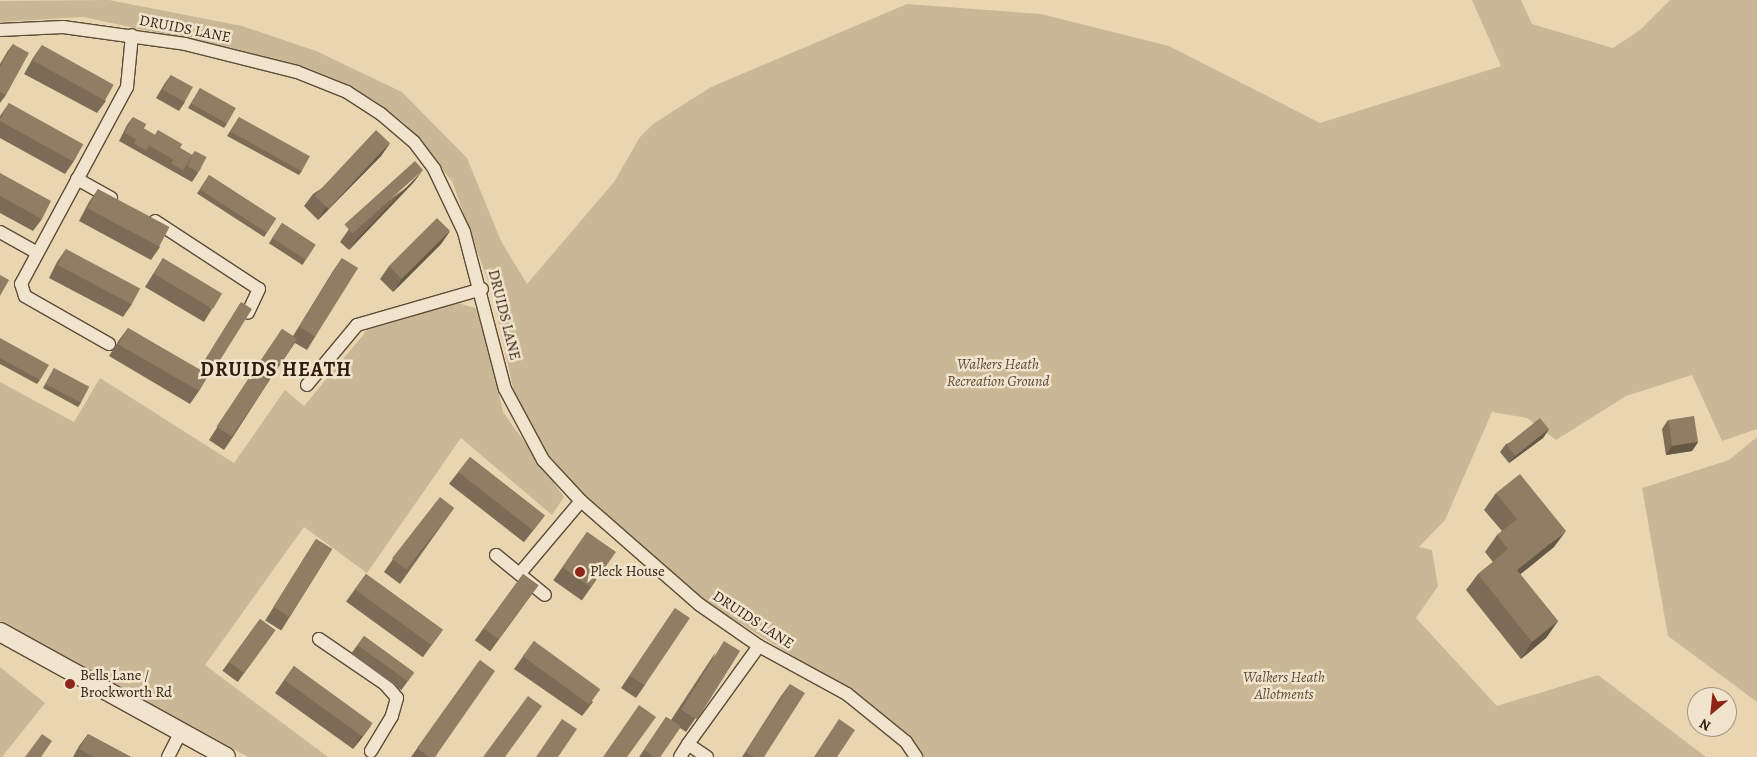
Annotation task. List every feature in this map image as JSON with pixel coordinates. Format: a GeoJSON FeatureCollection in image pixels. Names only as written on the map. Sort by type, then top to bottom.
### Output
{"type":"FeatureCollection","features":[{"type":"Feature","properties":{"kind":"street","name":"DRUIDS LANE"},"geometry":{"type":"LineString","coordinates":[[0,30],[63,27],[132,35],[297,72],[347,92],[381,114],[414,142],[434,169],[464,232],[482,290],[514,413],[543,460],[582,501],[700,605],[759,646],[847,694],[906,742],[916,757]]}},
{"type":"Feature","properties":{"kind":"street"},"geometry":{"type":"LineString","coordinates":[[109,344],[25,296],[21,284],[36,252],[127,88],[132,35]]}},
{"type":"Feature","properties":{"kind":"street"},"geometry":{"type":"LineString","coordinates":[[77,179],[120,202]]}},
{"type":"Feature","properties":{"kind":"street"},"geometry":{"type":"LineString","coordinates":[[146,216],[259,289],[248,313]]}},
{"type":"Feature","properties":{"kind":"street"},"geometry":{"type":"LineString","coordinates":[[0,232],[36,252]]}},
{"type":"Feature","properties":{"kind":"street"},"geometry":{"type":"LineString","coordinates":[[307,385],[357,325],[482,290]]}},
{"type":"Feature","properties":{"kind":"street"},"geometry":{"type":"LineString","coordinates":[[521,572],[582,501]]}},
{"type":"Feature","properties":{"kind":"street"},"geometry":{"type":"LineString","coordinates":[[496,555],[521,572],[545,595]]}},
{"type":"Feature","properties":{"kind":"street"},"geometry":{"type":"LineString","coordinates":[[0,632],[226,757]]}},
{"type":"Feature","properties":{"kind":"street"},"geometry":{"type":"LineString","coordinates":[[320,639],[386,684],[397,698],[392,716],[372,755]]}},
{"type":"Feature","properties":{"kind":"street"},"geometry":{"type":"LineString","coordinates":[[680,757],[759,646]]}},
{"type":"Feature","properties":{"kind":"street"},"geometry":{"type":"LineString","coordinates":[[168,757],[181,731]]}},
{"type":"Feature","properties":{"kind":"street"},"geometry":{"type":"LineString","coordinates":[[688,744],[707,757]]}},
{"type":"Feature","properties":{"kind":"green space","name":"Walkers Heath Recreation Ground"},"geometry":{"type":"Polygon","coordinates":[[[109,0],[242,26],[316,51],[402,92],[467,158],[501,241],[527,284],[614,182],[640,137],[653,124],[711,87],[907,4],[1041,14],[1169,46],[1320,123],[1501,66],[1472,0],[1521,0],[1532,24],[1613,48],[1640,30],[1670,0],[1757,0],[1757,429],[1722,441],[1692,375],[1626,396],[1556,440],[1527,418],[1492,412],[1445,520],[1419,547],[1432,550],[1438,586],[1416,618],[1497,706],[1598,675],[1706,757],[921,757],[911,737],[849,691],[704,601],[583,495],[545,451],[516,402],[492,292],[452,181],[404,123],[373,100],[320,74],[239,50],[83,17],[0,22],[0,1],[109,0]]]}},
{"type":"Feature","properties":{"kind":"green space"},"geometry":{"type":"Polygon","coordinates":[[[458,303],[475,308],[482,317],[503,412],[564,497],[552,515],[461,438],[367,573],[304,527],[205,665],[328,757],[248,757],[0,621],[0,382],[74,422],[100,378],[234,463],[285,390],[304,406],[368,329],[458,303]]]}},
{"type":"Feature","properties":{"kind":"green space"},"geometry":{"type":"Polygon","coordinates":[[[1757,437],[1757,702],[1668,636],[1642,488],[1729,460],[1757,437]]]}},
{"type":"Feature","properties":{"kind":"green space"},"geometry":{"type":"Polygon","coordinates":[[[0,667],[45,703],[2,757],[0,757],[0,667]]]}},
{"type":"Feature","properties":{"kind":"building"},"geometry":{"type":"Polygon","coordinates":[[[13,44],[29,53],[6,95],[0,92],[0,67],[13,44]]]}},
{"type":"Feature","properties":{"kind":"building"},"geometry":{"type":"Polygon","coordinates":[[[42,45],[114,85],[105,100],[33,61],[42,45]]]}},
{"type":"Feature","properties":{"kind":"building"},"geometry":{"type":"Polygon","coordinates":[[[171,75],[193,87],[185,102],[163,90],[171,75]]]}},
{"type":"Feature","properties":{"kind":"building"},"geometry":{"type":"Polygon","coordinates":[[[200,88],[236,108],[227,124],[191,104],[200,88]]]}},
{"type":"Feature","properties":{"kind":"building"},"geometry":{"type":"Polygon","coordinates":[[[9,103],[83,144],[74,162],[0,121],[9,103]]]}},
{"type":"Feature","properties":{"kind":"building"},"geometry":{"type":"Polygon","coordinates":[[[133,117],[146,124],[138,140],[125,133],[133,117]]]}},
{"type":"Feature","properties":{"kind":"building"},"geometry":{"type":"Polygon","coordinates":[[[239,117],[310,156],[302,171],[231,132],[239,117]]]}},
{"type":"Feature","properties":{"kind":"building"},"geometry":{"type":"Polygon","coordinates":[[[143,128],[155,135],[146,151],[134,144],[143,128]]]}},
{"type":"Feature","properties":{"kind":"building"},"geometry":{"type":"Polygon","coordinates":[[[158,130],[182,144],[173,160],[149,146],[158,130]]]}},
{"type":"Feature","properties":{"kind":"building"},"geometry":{"type":"Polygon","coordinates":[[[376,130],[390,143],[329,209],[315,196],[376,130]]]}},
{"type":"Feature","properties":{"kind":"building"},"geometry":{"type":"Polygon","coordinates":[[[180,148],[192,155],[183,171],[171,164],[180,148]]]}},
{"type":"Feature","properties":{"kind":"building"},"geometry":{"type":"Polygon","coordinates":[[[195,151],[207,157],[199,172],[187,166],[195,151]]]}},
{"type":"Feature","properties":{"kind":"building"},"geometry":{"type":"Polygon","coordinates":[[[415,161],[423,170],[352,233],[344,225],[415,161]]]}},
{"type":"Feature","properties":{"kind":"building"},"geometry":{"type":"Polygon","coordinates":[[[0,173],[51,201],[42,219],[0,196],[0,173]]]}},
{"type":"Feature","properties":{"kind":"building"},"geometry":{"type":"Polygon","coordinates":[[[209,175],[276,219],[267,233],[200,189],[209,175]]]}},
{"type":"Feature","properties":{"kind":"building"},"geometry":{"type":"Polygon","coordinates":[[[98,189],[170,227],[159,246],[88,208],[98,189]]]}},
{"type":"Feature","properties":{"kind":"building"},"geometry":{"type":"Polygon","coordinates":[[[437,218],[450,231],[402,279],[389,266],[437,218]]]}},
{"type":"Feature","properties":{"kind":"building"},"geometry":{"type":"Polygon","coordinates":[[[282,223],[316,245],[306,260],[272,238],[282,223]]]}},
{"type":"Feature","properties":{"kind":"building"},"geometry":{"type":"Polygon","coordinates":[[[66,249],[140,288],[132,304],[58,265],[66,249]]]}},
{"type":"Feature","properties":{"kind":"building"},"geometry":{"type":"Polygon","coordinates":[[[163,258],[222,294],[213,309],[154,273],[163,258]]]}},
{"type":"Feature","properties":{"kind":"building"},"geometry":{"type":"Polygon","coordinates":[[[342,258],[358,268],[315,337],[299,327],[342,258]]]}},
{"type":"Feature","properties":{"kind":"building"},"geometry":{"type":"Polygon","coordinates":[[[0,275],[9,280],[0,296],[0,275]]]}},
{"type":"Feature","properties":{"kind":"building"},"geometry":{"type":"Polygon","coordinates":[[[241,302],[252,309],[215,368],[204,361],[241,302]]]}},
{"type":"Feature","properties":{"kind":"building"},"geometry":{"type":"Polygon","coordinates":[[[128,328],[209,374],[199,391],[119,344],[128,328]]]}},
{"type":"Feature","properties":{"kind":"building"},"geometry":{"type":"Polygon","coordinates":[[[282,329],[297,339],[270,379],[255,369],[282,329]]]}},
{"type":"Feature","properties":{"kind":"building"},"geometry":{"type":"Polygon","coordinates":[[[0,338],[49,365],[40,380],[0,358],[0,338]]]}},
{"type":"Feature","properties":{"kind":"building"},"geometry":{"type":"Polygon","coordinates":[[[54,368],[89,387],[81,403],[46,384],[54,368]]]}},
{"type":"Feature","properties":{"kind":"building"},"geometry":{"type":"Polygon","coordinates":[[[254,371],[269,381],[231,437],[217,427],[254,371]]]}},
{"type":"Feature","properties":{"kind":"building"},"geometry":{"type":"Polygon","coordinates":[[[1694,416],[1698,442],[1672,446],[1668,420],[1694,416]]]}},
{"type":"Feature","properties":{"kind":"building"},"geometry":{"type":"Polygon","coordinates":[[[1540,418],[1549,429],[1515,456],[1507,445],[1540,418]]]}},
{"type":"Feature","properties":{"kind":"building"},"geometry":{"type":"Polygon","coordinates":[[[470,457],[545,515],[533,530],[458,472],[470,457]]]}},
{"type":"Feature","properties":{"kind":"building"},"geometry":{"type":"Polygon","coordinates":[[[1520,474],[1566,531],[1517,570],[1558,621],[1532,642],[1478,574],[1508,549],[1497,535],[1517,519],[1496,493],[1520,474]]]}},
{"type":"Feature","properties":{"kind":"building"},"geometry":{"type":"Polygon","coordinates":[[[440,497],[454,508],[406,570],[392,558],[440,497]]]}},
{"type":"Feature","properties":{"kind":"building","name":"Pleck House"},"geometry":{"type":"Polygon","coordinates":[[[587,532],[616,552],[591,587],[562,567],[587,532]]]}},
{"type":"Feature","properties":{"kind":"building"},"geometry":{"type":"Polygon","coordinates":[[[316,539],[332,549],[290,617],[274,607],[316,539]]]}},
{"type":"Feature","properties":{"kind":"building"},"geometry":{"type":"Polygon","coordinates":[[[366,574],[443,630],[432,645],[355,589],[366,574]]]}},
{"type":"Feature","properties":{"kind":"building"},"geometry":{"type":"Polygon","coordinates":[[[523,574],[538,585],[499,639],[484,628],[523,574]]]}},
{"type":"Feature","properties":{"kind":"building"},"geometry":{"type":"Polygon","coordinates":[[[675,608],[690,618],[645,685],[630,675],[675,608]]]}},
{"type":"Feature","properties":{"kind":"building"},"geometry":{"type":"Polygon","coordinates":[[[260,619],[275,630],[244,673],[229,662],[260,619]]]}},
{"type":"Feature","properties":{"kind":"building"},"geometry":{"type":"Polygon","coordinates":[[[364,636],[414,672],[408,681],[358,645],[364,636]]]}},
{"type":"Feature","properties":{"kind":"building"},"geometry":{"type":"Polygon","coordinates":[[[534,641],[600,689],[589,705],[523,656],[534,641]]]}},
{"type":"Feature","properties":{"kind":"building"},"geometry":{"type":"Polygon","coordinates":[[[724,641],[740,651],[697,720],[681,710],[724,641]]]}},
{"type":"Feature","properties":{"kind":"building"},"geometry":{"type":"Polygon","coordinates":[[[480,660],[495,671],[435,757],[429,757],[417,748],[480,660]]]}},
{"type":"Feature","properties":{"kind":"building"},"geometry":{"type":"Polygon","coordinates":[[[294,666],[372,723],[362,737],[284,680],[294,666]]]}},
{"type":"Feature","properties":{"kind":"building"},"geometry":{"type":"Polygon","coordinates":[[[790,684],[805,693],[764,757],[754,757],[746,752],[790,684]]]}},
{"type":"Feature","properties":{"kind":"building"},"geometry":{"type":"Polygon","coordinates":[[[528,696],[542,706],[505,757],[483,757],[528,696]]]}},
{"type":"Feature","properties":{"kind":"building"},"geometry":{"type":"Polygon","coordinates":[[[639,705],[656,717],[627,757],[603,757],[639,705]]]}},
{"type":"Feature","properties":{"kind":"building"},"geometry":{"type":"Polygon","coordinates":[[[666,717],[681,726],[660,757],[654,757],[644,750],[666,717]]]}},
{"type":"Feature","properties":{"kind":"building"},"geometry":{"type":"Polygon","coordinates":[[[562,719],[577,729],[558,757],[536,757],[562,719]]]}},
{"type":"Feature","properties":{"kind":"building"},"geometry":{"type":"Polygon","coordinates":[[[839,719],[855,730],[837,757],[814,757],[839,719]]]}},
{"type":"Feature","properties":{"kind":"building"},"geometry":{"type":"Polygon","coordinates":[[[42,734],[52,741],[41,757],[25,757],[42,734]]]}},
{"type":"Feature","properties":{"kind":"building"},"geometry":{"type":"Polygon","coordinates":[[[88,734],[131,757],[94,757],[79,749],[88,734]]]}},
{"type":"Feature","properties":{"kind":"place","name":"Pleck House"},"geometry":{"type":"Point","coordinates":[580,572]}},
{"type":"Feature","properties":{"kind":"place","name":"Bells Lane / Brockworth Rd"},"geometry":{"type":"Point","coordinates":[70,684]}},
{"type":"Feature","properties":{"kind":"district","name":"DRUIDS HEATH"},"geometry":{"type":"Point","coordinates":[276,369]}},
{"type":"Feature","properties":{"kind":"park label","name":"Walkers Heath Allotments"},"geometry":{"type":"Point","coordinates":[1284,686]}}]}
